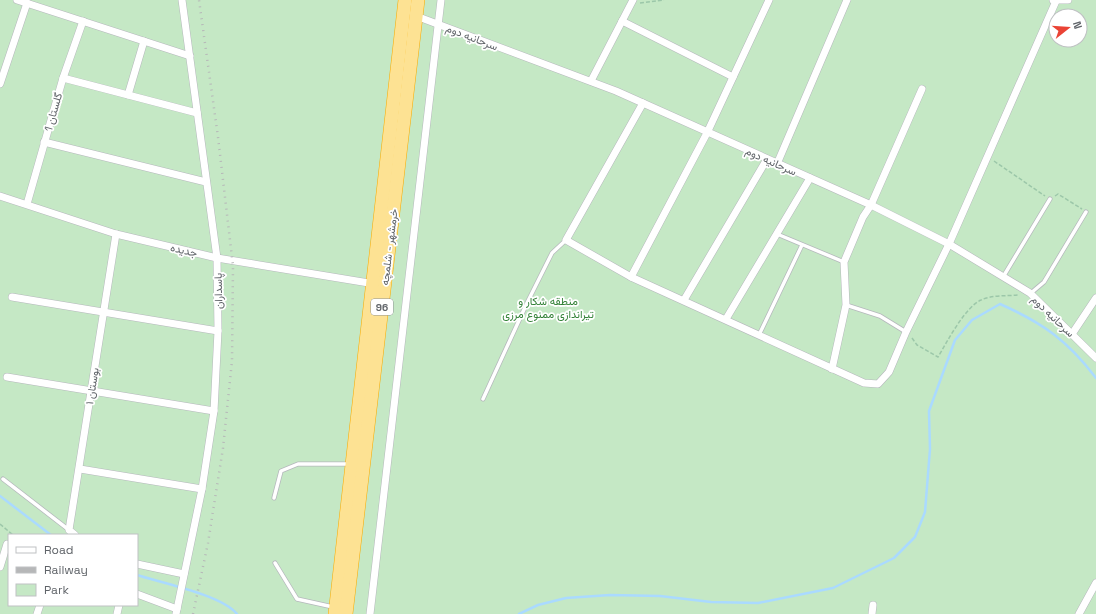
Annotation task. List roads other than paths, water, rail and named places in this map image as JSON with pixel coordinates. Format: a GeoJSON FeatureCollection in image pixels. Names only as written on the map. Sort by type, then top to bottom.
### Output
{"type":"FeatureCollection","features":[{"type":"Feature","properties":{"kind":"highway","name":"خرمشهر - شلمچه"},"geometry":{"type":"LineString","coordinates":[[339,612],[379,285],[405,0]]}},
{"type":"Feature","properties":{"kind":"highway","name":"خرمشهر - شلمچه"},"geometry":{"type":"LineString","coordinates":[[339,612],[352,464],[379,285],[418,0]]}},
{"type":"Feature","properties":{"kind":"street"},"geometry":{"type":"LineString","coordinates":[[17,0],[28,3],[40,3],[83,21],[190,56]]}},
{"type":"Feature","properties":{"kind":"street","name":"پاسداران"},"geometry":{"type":"LineString","coordinates":[[176,611],[202,489],[214,411],[218,331],[217,258],[182,0]]}},
{"type":"Feature","properties":{"kind":"street","name":"96"},"geometry":{"type":"LineString","coordinates":[[370,614],[439,24],[440,0]]}},
{"type":"Feature","properties":{"kind":"street"},"geometry":{"type":"LineString","coordinates":[[631,277],[707,133],[769,0]]}},
{"type":"Feature","properties":{"kind":"street"},"geometry":{"type":"LineString","coordinates":[[777,164],[847,0]]}},
{"type":"Feature","properties":{"kind":"street"},"geometry":{"type":"LineString","coordinates":[[643,103],[566,240],[631,277],[864,383],[878,384],[889,372],[906,332],[949,244],[1055,0],[1068,0]]}},
{"type":"Feature","properties":{"kind":"street"},"geometry":{"type":"LineString","coordinates":[[591,81],[632,1]]}},
{"type":"Feature","properties":{"kind":"street"},"geometry":{"type":"LineString","coordinates":[[0,84],[28,3]]}},
{"type":"Feature","properties":{"kind":"street","name":"سرحانیه دوم"},"geometry":{"type":"LineString","coordinates":[[416,16],[591,81],[872,205],[949,244],[1030,294],[1096,358]]}},
{"type":"Feature","properties":{"kind":"street"},"geometry":{"type":"LineString","coordinates":[[622,20],[733,77]]}},
{"type":"Feature","properties":{"kind":"street","name":"گلستان 1"},"geometry":{"type":"LineString","coordinates":[[27,204],[63,78],[83,21]]}},
{"type":"Feature","properties":{"kind":"street"},"geometry":{"type":"LineString","coordinates":[[128,95],[144,41]]}},
{"type":"Feature","properties":{"kind":"street"},"geometry":{"type":"LineString","coordinates":[[63,78],[197,113]]}},
{"type":"Feature","properties":{"kind":"street"},"geometry":{"type":"LineString","coordinates":[[832,369],[846,305],[844,262],[862,217],[872,205],[922,89]]}},
{"type":"Feature","properties":{"kind":"street"},"geometry":{"type":"LineString","coordinates":[[44,142],[206,182]]}},
{"type":"Feature","properties":{"kind":"street"},"geometry":{"type":"LineString","coordinates":[[684,300],[767,159]]}},
{"type":"Feature","properties":{"kind":"street"},"geometry":{"type":"LineString","coordinates":[[726,319],[810,178]]}},
{"type":"Feature","properties":{"kind":"street","name":"جدیده"},"geometry":{"type":"LineString","coordinates":[[0,196],[116,234],[217,258],[379,285]]}},
{"type":"Feature","properties":{"kind":"street","name":"بوستان ۱"},"geometry":{"type":"LineString","coordinates":[[72,533],[91,390],[116,234]]}},
{"type":"Feature","properties":{"kind":"street"},"geometry":{"type":"LineString","coordinates":[[12,297],[218,331]]}},
{"type":"Feature","properties":{"kind":"street"},"geometry":{"type":"LineString","coordinates":[[1072,334],[1096,298]]}},
{"type":"Feature","properties":{"kind":"street"},"geometry":{"type":"LineString","coordinates":[[7,377],[214,411]]}},
{"type":"Feature","properties":{"kind":"street"},"geometry":{"type":"LineString","coordinates":[[80,469],[202,489]]}},
{"type":"Feature","properties":{"kind":"street"},"geometry":{"type":"LineString","coordinates":[[0,567],[8,544]]}},
{"type":"Feature","properties":{"kind":"street"},"geometry":{"type":"LineString","coordinates":[[138,564],[183,578]]}},
{"type":"Feature","properties":{"kind":"street"},"geometry":{"type":"LineString","coordinates":[[1079,614],[1096,583]]}},
{"type":"Feature","properties":{"kind":"street"},"geometry":{"type":"LineString","coordinates":[[138,594],[176,611]]}},
{"type":"Feature","properties":{"kind":"street"},"geometry":{"type":"LineString","coordinates":[[872,614],[873,605]]}},
{"type":"Feature","properties":{"kind":"lane"},"geometry":{"type":"LineString","coordinates":[[1003,278],[1050,199]]}},
{"type":"Feature","properties":{"kind":"lane"},"geometry":{"type":"LineString","coordinates":[[1030,294],[1044,282],[1086,212]]}},
{"type":"Feature","properties":{"kind":"lane"},"geometry":{"type":"LineString","coordinates":[[776,234],[844,262]]}},
{"type":"Feature","properties":{"kind":"lane"},"geometry":{"type":"LineString","coordinates":[[483,399],[527,303],[552,253],[566,240]]}},
{"type":"Feature","properties":{"kind":"lane"},"geometry":{"type":"LineString","coordinates":[[759,334],[802,245]]}},
{"type":"Feature","properties":{"kind":"lane"},"geometry":{"type":"LineString","coordinates":[[846,305],[880,316],[906,332]]}},
{"type":"Feature","properties":{"kind":"lane"},"geometry":{"type":"LineString","coordinates":[[274,498],[281,471],[298,464],[352,464]]}},
{"type":"Feature","properties":{"kind":"lane"},"geometry":{"type":"LineString","coordinates":[[3,479],[72,533]]}},
{"type":"Feature","properties":{"kind":"lane"},"geometry":{"type":"LineString","coordinates":[[275,563],[297,599],[339,612]]}},
{"type":"Feature","properties":{"kind":"waterway"},"geometry":{"type":"LineString","coordinates":[[519,614],[538,605],[566,598],[610,595],[660,596],[711,602],[758,603],[833,588],[894,558],[915,537],[925,512],[930,449],[929,411],[955,340],[972,320],[1000,304],[1029,318],[1054,334],[1065,343],[1096,378]]}},
{"type":"Feature","properties":{"kind":"waterway"},"geometry":{"type":"LineString","coordinates":[[0,496],[50,534]]}},
{"type":"Feature","properties":{"kind":"waterway"},"geometry":{"type":"LineString","coordinates":[[138,575],[205,595],[219,601],[237,614]]}},
{"type":"Feature","properties":{"kind":"railway"},"geometry":{"type":"LineString","coordinates":[[193,614],[208,543],[223,448],[232,361],[233,266],[218,137],[199,0]]}},
{"type":"Feature","properties":{"kind":"park label","name":"منطقه شکار و تیراندازی ممنوع مرزی"},"geometry":{"type":"Point","coordinates":[548,307]}}]}
